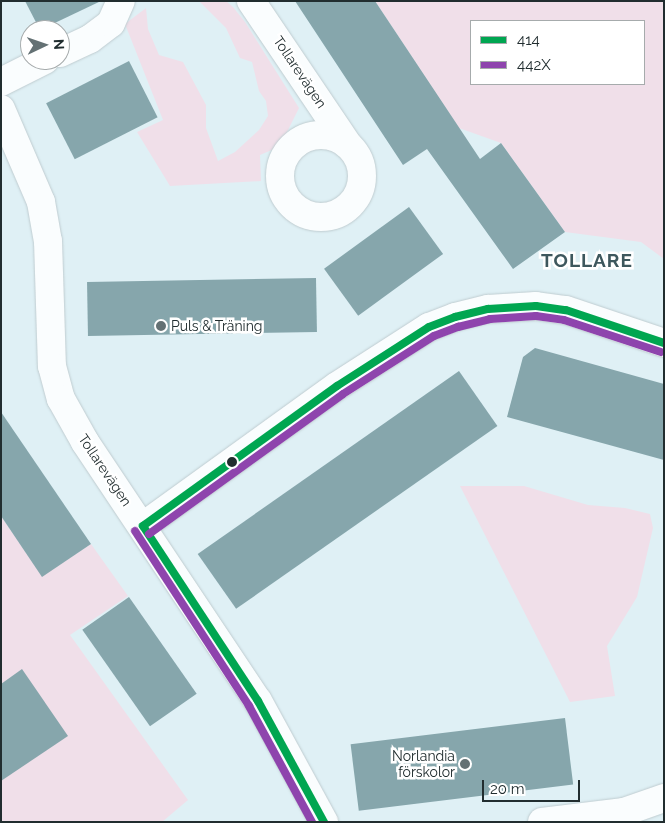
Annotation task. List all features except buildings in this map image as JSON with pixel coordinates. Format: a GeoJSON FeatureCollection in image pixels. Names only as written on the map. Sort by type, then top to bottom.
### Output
{"type":"FeatureCollection","features":[{"type":"Feature","properties":{"kind":"street"},"geometry":{"type":"LineString","coordinates":[[70,48],[90,39],[110,23],[121,1]]}},
{"type":"Feature","properties":{"kind":"street","name":"Tollarevägen"},"geometry":{"type":"LineString","coordinates":[[251,1],[348,145]]}},
{"type":"Feature","properties":{"kind":"street"},"geometry":{"type":"LineString","coordinates":[[1,82],[25,70]]}},
{"type":"Feature","properties":{"kind":"street","name":"Tollarevägen"},"geometry":{"type":"LineString","coordinates":[[1,109],[41,202],[48,241],[52,366],[61,399],[85,442],[143,526],[258,701],[324,822]]}},
{"type":"Feature","properties":{"kind":"street"},"geometry":{"type":"LineString","coordinates":[[143,526],[337,386],[429,326],[488,309],[536,306],[566,310],[664,343]]}},
{"type":"Feature","properties":{"kind":"street"},"geometry":{"type":"LineString","coordinates":[[542,822],[624,812],[664,798]]}},
{"type":"Feature","properties":{"kind":"shaded area"},"geometry":{"type":"Polygon","coordinates":[[[199,1],[226,1],[233,7],[245,22],[299,108],[283,140],[274,149],[260,155],[261,181],[170,186],[137,132],[163,120],[125,24],[146,8],[148,29],[159,55],[183,62],[206,105],[206,128],[218,161],[235,152],[259,130],[268,116],[266,101],[259,91],[252,62],[240,58],[226,28],[199,1]]]}},
{"type":"Feature","properties":{"kind":"shaded area"},"geometry":{"type":"Polygon","coordinates":[[[375,1],[664,1],[664,259],[641,242],[565,232],[501,143],[459,128],[375,1]]]}},
{"type":"Feature","properties":{"kind":"shaded area"},"geometry":{"type":"Polygon","coordinates":[[[460,486],[524,486],[588,505],[625,508],[650,514],[653,528],[637,597],[607,646],[615,696],[570,702],[460,486]]]}},
{"type":"Feature","properties":{"kind":"shaded area"},"geometry":{"type":"Polygon","coordinates":[[[1,516],[42,576],[91,544],[128,596],[70,635],[188,800],[162,822],[1,822],[1,516]]]}},
{"type":"Feature","properties":{"kind":"transit line","name":"414"},"geometry":{"type":"LineString","coordinates":[[143,526],[337,386],[429,327],[455,317],[488,309],[536,306],[566,310],[664,343]]}},
{"type":"Feature","properties":{"kind":"transit line","name":"442X"},"geometry":{"type":"LineString","coordinates":[[149,534],[343,394],[434,336],[458,327],[490,319],[536,316],[564,320],[661,352]]}},
{"type":"Feature","properties":{"kind":"transit line","name":"414"},"geometry":{"type":"LineString","coordinates":[[143,526],[258,701],[324,822]]}},
{"type":"Feature","properties":{"kind":"transit line","name":"442X"},"geometry":{"type":"LineString","coordinates":[[135,531],[249,706],[312,822]]}},
{"type":"Feature","properties":{"kind":"place","name":"Puls & Träning"},"geometry":{"type":"Point","coordinates":[161,326]}},
{"type":"Feature","properties":{"kind":"place","name":"Norlandia förskolor"},"geometry":{"type":"Point","coordinates":[465,764]}},
{"type":"Feature","properties":{"kind":"district","name":"TOLLARE"},"geometry":{"type":"Point","coordinates":[587,261]}}]}
